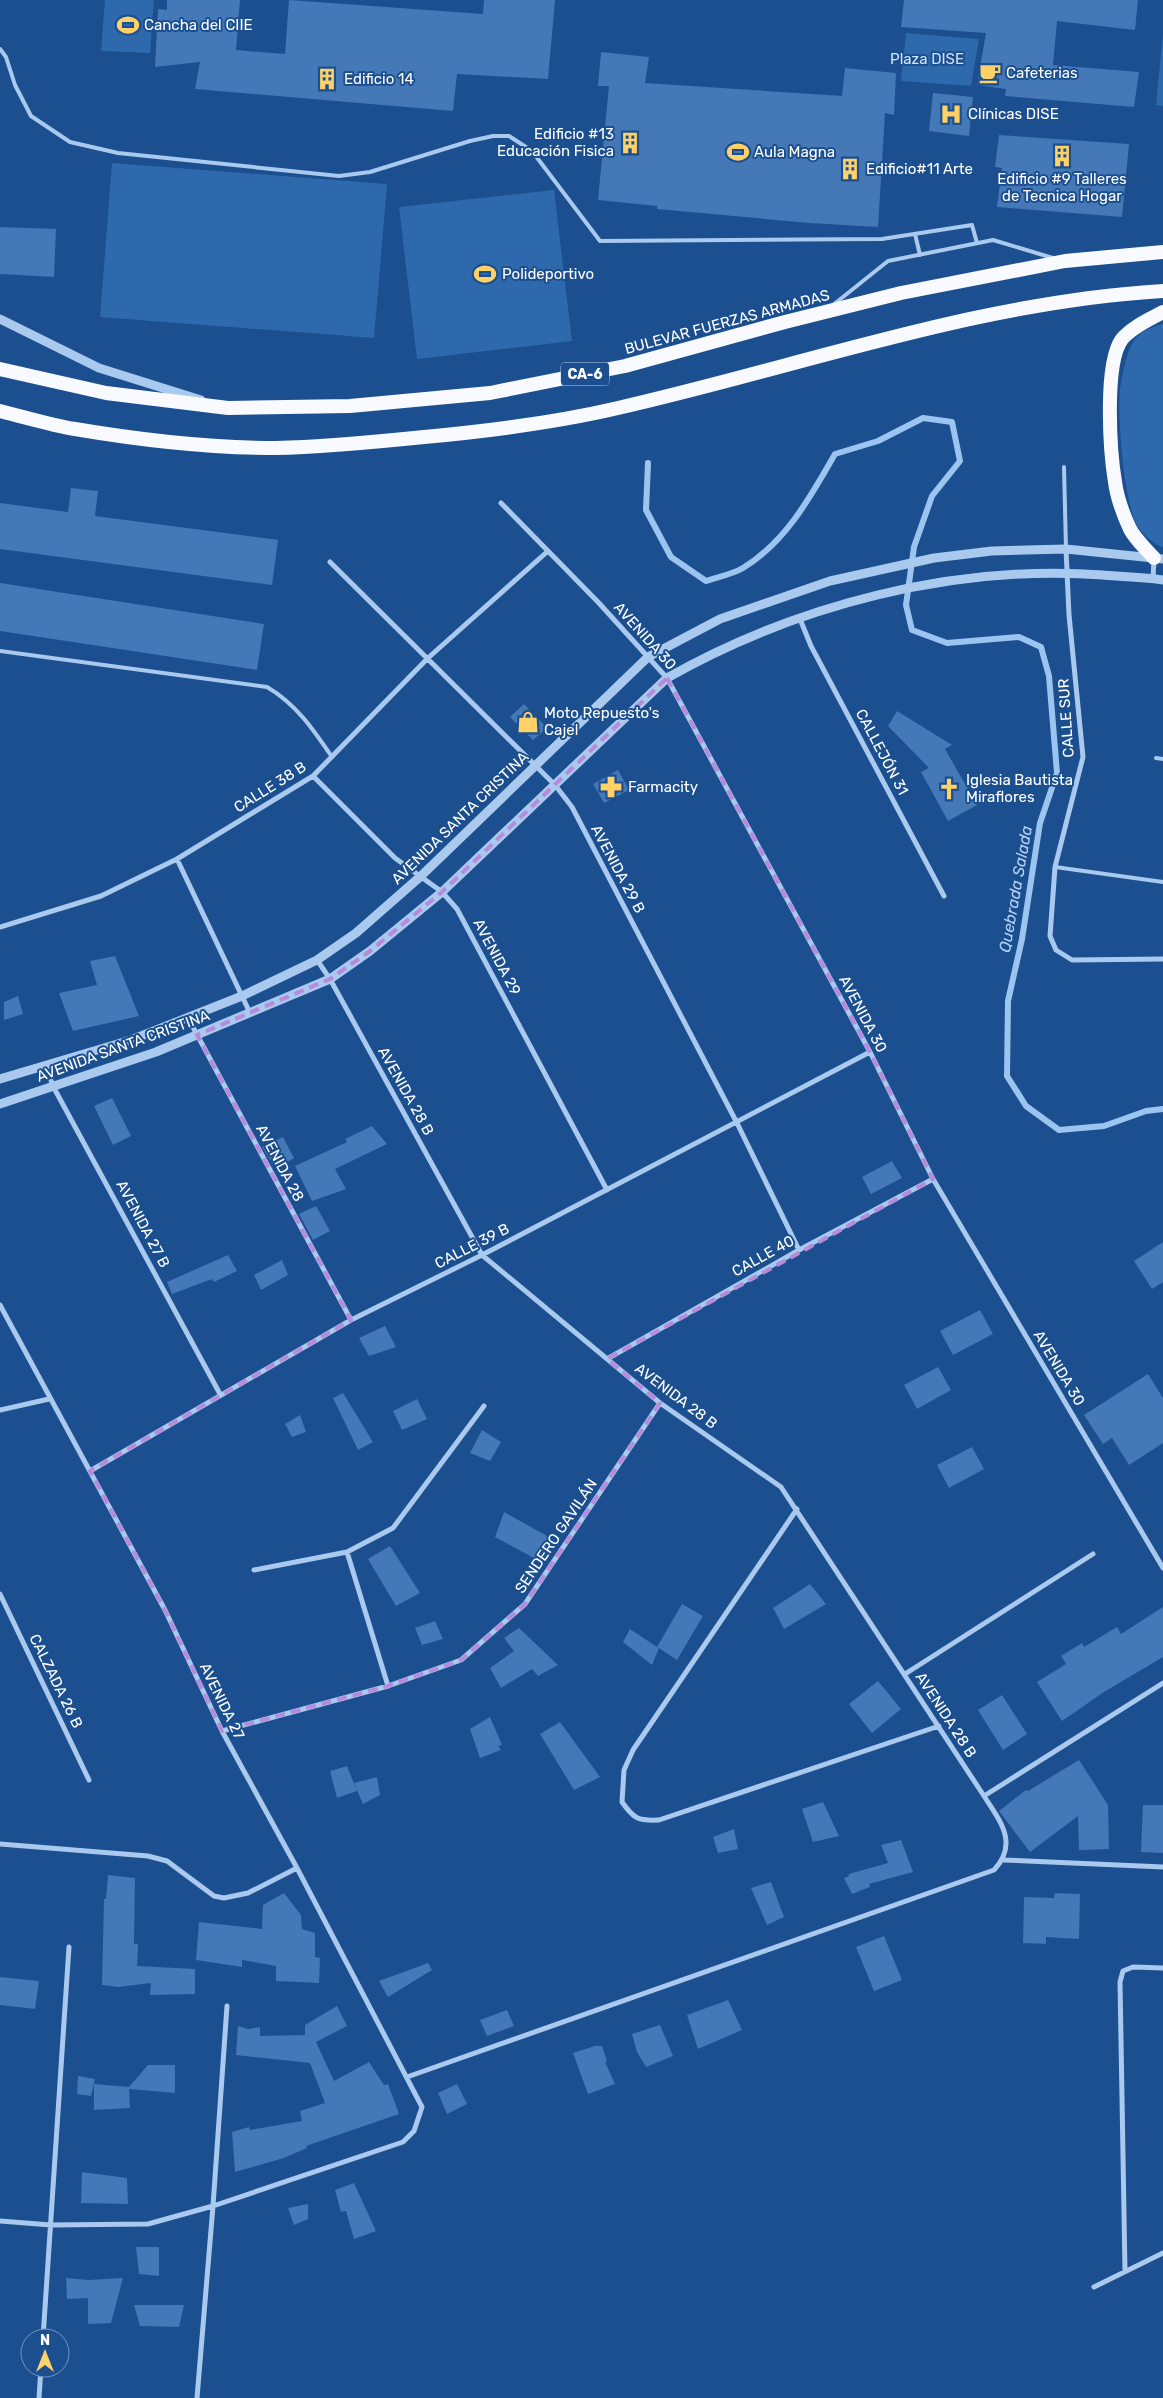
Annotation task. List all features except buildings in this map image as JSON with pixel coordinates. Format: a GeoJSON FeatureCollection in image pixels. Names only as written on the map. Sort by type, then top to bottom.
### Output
{"type":"FeatureCollection","features":[{"type":"Feature","properties":{"kind":"highway","name":"BULEVAR FUERZAS ARMADAS"},"geometry":{"type":"LineString","coordinates":[[0,369],[106,393],[228,408],[350,406],[490,393],[624,366],[901,293],[1065,261],[1163,252]]}},
{"type":"Feature","properties":{"kind":"highway"},"geometry":{"type":"LineString","coordinates":[[0,411],[73,429],[222,446],[275,448],[351,444],[491,431],[558,421],[619,408],[961,320],[1080,299],[1163,291]]}},
{"type":"Feature","properties":{"kind":"highway"},"geometry":{"type":"LineString","coordinates":[[1159,558],[1130,531],[1115,481],[1110,405],[1111,374],[1116,353],[1122,340],[1133,329],[1163,312]]}},
{"type":"Feature","properties":{"kind":"street"},"geometry":{"type":"LineString","coordinates":[[0,319],[99,368],[228,408]]}},
{"type":"Feature","properties":{"kind":"street","name":"AVENIDA 30"},"geometry":{"type":"LineString","coordinates":[[501,503],[667,678],[870,1052],[933,1179],[1163,1568]]}},
{"type":"Feature","properties":{"kind":"street","name":"AVENIDA SANTA CRISTINA"},"geometry":{"type":"LineString","coordinates":[[0,1079],[131,1040],[242,996],[317,960],[356,933],[421,876],[648,657],[720,619],[830,581],[934,558],[992,551],[1066,549],[1159,558]]}},
{"type":"Feature","properties":{"kind":"street","name":"CALLE SUR"},"geometry":{"type":"LineString","coordinates":[[1066,549],[1066,572],[1083,757],[1055,866],[1050,936],[1056,950],[1072,960],[1163,958]]}},
{"type":"Feature","properties":{"kind":"street","name":"CALLE 38 B"},"geometry":{"type":"LineString","coordinates":[[0,927],[100,896],[177,859],[314,776],[428,658],[548,551]]}},
{"type":"Feature","properties":{"kind":"street"},"geometry":{"type":"LineString","coordinates":[[1158,579],[1159,558]]}},
{"type":"Feature","properties":{"kind":"street","name":"AVENIDA 29 B"},"geometry":{"type":"LineString","coordinates":[[330,562],[555,785],[572,807],[737,1123],[799,1250]]}},
{"type":"Feature","properties":{"kind":"street","name":"AVENIDA SANTA CRISTINA"},"geometry":{"type":"LineString","coordinates":[[0,1104],[54,1088],[156,1052],[330,979],[370,951],[442,892],[667,678],[707,655],[756,633],[858,600],[955,580],[1006,574],[1066,572],[1158,579]]}},
{"type":"Feature","properties":{"kind":"street","name":"CALLEJÓN 31"},"geometry":{"type":"LineString","coordinates":[[800,619],[812,646],[944,896]]}},
{"type":"Feature","properties":{"kind":"street","name":"AVENIDA 29"},"geometry":{"type":"LineString","coordinates":[[314,776],[395,858],[442,892],[457,909],[607,1190]]}},
{"type":"Feature","properties":{"kind":"street"},"geometry":{"type":"LineString","coordinates":[[177,859],[250,1013]]}},
{"type":"Feature","properties":{"kind":"street","name":"AVENIDA 28 B"},"geometry":{"type":"LineString","coordinates":[[317,960],[330,979],[482,1255],[660,1403],[781,1487],[905,1674],[1002,1826],[1008,1844],[1004,1860]]}},
{"type":"Feature","properties":{"kind":"street","name":"AVENIDA 28"},"geometry":{"type":"LineString","coordinates":[[188,1018],[351,1320]]}},
{"type":"Feature","properties":{"kind":"street","name":"CALLE 39 B"},"geometry":{"type":"LineString","coordinates":[[90,1471],[220,1394],[351,1320],[482,1255],[870,1052]]}},
{"type":"Feature","properties":{"kind":"street","name":"AVENIDA 27 B"},"geometry":{"type":"LineString","coordinates":[[45,1066],[54,1088],[220,1394]]}},
{"type":"Feature","properties":{"kind":"street","name":"CALLE 40"},"geometry":{"type":"LineString","coordinates":[[607,1359],[799,1250],[933,1179]]}},
{"type":"Feature","properties":{"kind":"street","name":"AVENIDA 27"},"geometry":{"type":"LineString","coordinates":[[0,1305],[49,1399],[165,1610],[222,1731],[297,1868],[422,2107],[414,2131],[403,2142],[213,2206]]}},
{"type":"Feature","properties":{"kind":"street"},"geometry":{"type":"LineString","coordinates":[[0,1410],[49,1399]]}},
{"type":"Feature","properties":{"kind":"street","name":"SENDERO GAVILÁN"},"geometry":{"type":"LineString","coordinates":[[222,1731],[388,1686],[461,1660],[525,1604],[660,1403]]}},
{"type":"Feature","properties":{"kind":"street"},"geometry":{"type":"LineString","coordinates":[[254,1570],[347,1552],[394,1528],[484,1406]]}},
{"type":"Feature","properties":{"kind":"street"},"geometry":{"type":"LineString","coordinates":[[797,1509],[633,1750],[624,1770],[622,1802],[630,1813],[641,1821],[659,1820],[938,1726]]}},
{"type":"Feature","properties":{"kind":"street"},"geometry":{"type":"LineString","coordinates":[[347,1552],[388,1686]]}},
{"type":"Feature","properties":{"kind":"street"},"geometry":{"type":"LineString","coordinates":[[905,1674],[1093,1554]]}},
{"type":"Feature","properties":{"kind":"street","name":"CALZADA 26 B"},"geometry":{"type":"LineString","coordinates":[[0,1594],[89,1780]]}},
{"type":"Feature","properties":{"kind":"street"},"geometry":{"type":"LineString","coordinates":[[984,1796],[1163,1682]]}},
{"type":"Feature","properties":{"kind":"street"},"geometry":{"type":"LineString","coordinates":[[0,1844],[167,1860],[214,1896],[224,1898],[248,1893],[297,1868]]}},
{"type":"Feature","properties":{"kind":"street"},"geometry":{"type":"LineString","coordinates":[[407,2077],[994,1870],[1004,1860],[1163,1867]]}},
{"type":"Feature","properties":{"kind":"street"},"geometry":{"type":"LineString","coordinates":[[44,2328],[69,1947]]}},
{"type":"Feature","properties":{"kind":"street"},"geometry":{"type":"LineString","coordinates":[[1126,2270],[1120,1982],[1123,1971],[1133,1967],[1163,1968]]}},
{"type":"Feature","properties":{"kind":"street"},"geometry":{"type":"LineString","coordinates":[[197,2398],[227,2006]]}},
{"type":"Feature","properties":{"kind":"street"},"geometry":{"type":"LineString","coordinates":[[0,2221],[50,2225],[148,2224],[213,2206]]}},
{"type":"Feature","properties":{"kind":"street"},"geometry":{"type":"LineString","coordinates":[[1094,2287],[1163,2253]]}},
{"type":"Feature","properties":{"kind":"street"},"geometry":{"type":"LineString","coordinates":[[39,2398],[40,2378]]}},
{"type":"Feature","properties":{"kind":"lane"},"geometry":{"type":"LineString","coordinates":[[0,49],[6,57],[15,85],[31,116],[70,142],[118,153],[340,176],[370,172],[470,141],[493,136],[509,136],[532,151],[600,241],[882,239],[972,225],[977,243]]}},
{"type":"Feature","properties":{"kind":"lane"},"geometry":{"type":"LineString","coordinates":[[916,234],[920,255]]}},
{"type":"Feature","properties":{"kind":"lane"},"geometry":{"type":"LineString","coordinates":[[824,312],[888,261],[993,240],[1065,261]]}},
{"type":"Feature","properties":{"kind":"lane"},"geometry":{"type":"LineString","coordinates":[[1064,467],[1066,549]]}},
{"type":"Feature","properties":{"kind":"lane"},"geometry":{"type":"LineString","coordinates":[[0,651],[267,687],[285,697],[306,719],[332,757]]}},
{"type":"Feature","properties":{"kind":"lane"},"geometry":{"type":"LineString","coordinates":[[1156,758],[1163,759]]}},
{"type":"Feature","properties":{"kind":"lane"},"geometry":{"type":"LineString","coordinates":[[1055,866],[1163,882]]}},
{"type":"Feature","properties":{"kind":"highlighted area"},"geometry":{"type":"Polygon","coordinates":[[[667,678],[870,1052],[933,1179],[607,1359],[660,1403],[525,1604],[461,1660],[388,1686],[222,1731],[165,1610],[90,1471],[351,1320],[197,1035],[330,979],[370,951],[442,892],[667,678]]]}},
{"type":"Feature","properties":{"kind":"green space","name":"Cancha del CIIE"},"geometry":{"type":"Polygon","coordinates":[[[105,0],[154,0],[150,53],[101,51],[105,0]]]}},
{"type":"Feature","properties":{"kind":"green space","name":"Plaza DISE"},"geometry":{"type":"Polygon","coordinates":[[[906,33],[979,39],[971,86],[901,81],[906,33]]]}},
{"type":"Feature","properties":{"kind":"green space"},"geometry":{"type":"Polygon","coordinates":[[[1163,34],[1163,106],[1156,105],[1163,34]]]}},
{"type":"Feature","properties":{"kind":"green space"},"geometry":{"type":"Polygon","coordinates":[[[112,163],[387,184],[374,338],[100,317],[112,163]]]}},
{"type":"Feature","properties":{"kind":"green space","name":"Polideportivo"},"geometry":{"type":"Polygon","coordinates":[[[554,190],[572,341],[417,359],[399,207],[554,190]]]}},
{"type":"Feature","properties":{"kind":"green space"},"geometry":{"type":"Polygon","coordinates":[[[1163,324],[1163,547],[1153,542],[1139,529],[1129,502],[1123,461],[1119,402],[1123,372],[1132,344],[1145,331],[1163,324]]]}},
{"type":"Feature","properties":{"kind":"waterway","name":"Quebrada Salada"},"geometry":{"type":"LineString","coordinates":[[648,463],[646,510],[671,557],[706,581],[743,568],[772,545],[785,532],[807,502],[835,454],[878,441],[923,418],[952,422],[960,461],[932,496],[914,547],[906,605],[912,630],[947,643],[1019,637],[1041,647],[1049,676],[1057,773],[1040,823],[1022,939],[1008,1001],[1007,1076],[1026,1106],[1059,1130],[1104,1126],[1146,1111],[1163,1109]]}},
{"type":"Feature","properties":{"kind":"place","name":"Cancha del CIIE"},"geometry":{"type":"Point","coordinates":[128,25]}},
{"type":"Feature","properties":{"kind":"place","name":"Cafeterias"},"geometry":{"type":"Point","coordinates":[990,73]}},
{"type":"Feature","properties":{"kind":"place","name":"Edificio 14"},"geometry":{"type":"Point","coordinates":[327,79]}},
{"type":"Feature","properties":{"kind":"place","name":"Clínicas DISE"},"geometry":{"type":"Point","coordinates":[951,114]}},
{"type":"Feature","properties":{"kind":"place","name":"Edificio #13 Educación Fisica"},"geometry":{"type":"Point","coordinates":[630,143]}},
{"type":"Feature","properties":{"kind":"place","name":"Aula Magna"},"geometry":{"type":"Point","coordinates":[738,152]}},
{"type":"Feature","properties":{"kind":"place","name":"Edificio #9 Talleres de Tecnica Hogar"},"geometry":{"type":"Point","coordinates":[1062,156]}},
{"type":"Feature","properties":{"kind":"place","name":"Edificio#11 Arte"},"geometry":{"type":"Point","coordinates":[850,169]}},
{"type":"Feature","properties":{"kind":"place","name":"Polideportivo"},"geometry":{"type":"Point","coordinates":[485,274]}},
{"type":"Feature","properties":{"kind":"place","name":"Moto Repuesto's Cajel"},"geometry":{"type":"Point","coordinates":[528,722]}},
{"type":"Feature","properties":{"kind":"place","name":"Farmacity"},"geometry":{"type":"Point","coordinates":[611,787]}},
{"type":"Feature","properties":{"kind":"place","name":"Iglesia Bautista Miraflores"},"geometry":{"type":"Point","coordinates":[949,789]}}]}
